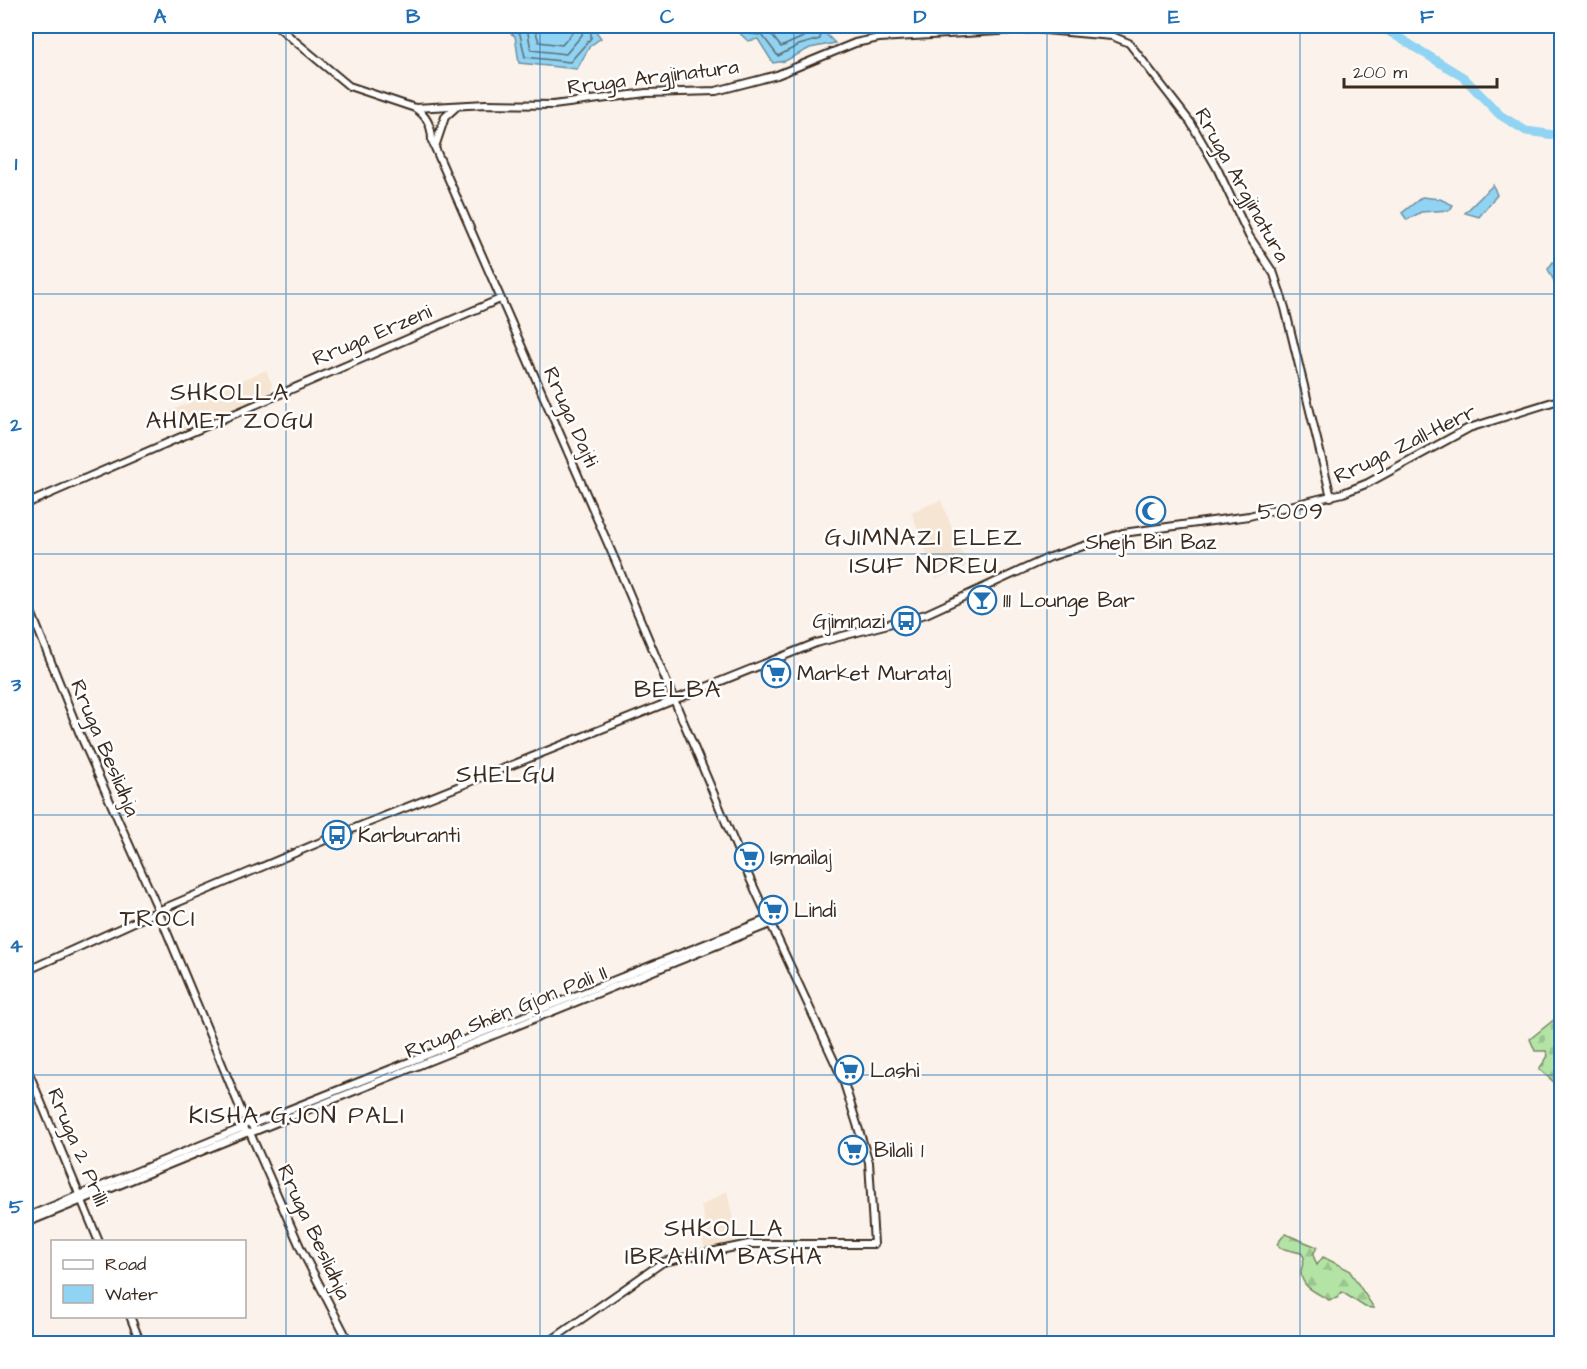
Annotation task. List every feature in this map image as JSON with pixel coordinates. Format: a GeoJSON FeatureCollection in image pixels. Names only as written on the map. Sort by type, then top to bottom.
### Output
{"type":"FeatureCollection","features":[{"type":"Feature","properties":{"kind":"street"},"geometry":{"type":"LineString","coordinates":[[277,26],[349,86],[415,108],[434,126],[459,107]]}},
{"type":"Feature","properties":{"kind":"street","name":"Rruga Argjinatura"},"geometry":{"type":"LineString","coordinates":[[415,108],[553,105],[646,93],[716,91],[777,75],[855,43],[879,38],[1034,29],[1120,38],[1133,48],[1191,123],[1217,168],[1249,236],[1269,264],[1286,308],[1331,497]]}},
{"type":"Feature","properties":{"kind":"street"},"geometry":{"type":"LineString","coordinates":[[427,120],[428,112],[435,107],[443,111],[443,120],[435,147]]}},
{"type":"Feature","properties":{"kind":"street","name":"Rruga Dajti"},"geometry":{"type":"LineString","coordinates":[[427,120],[435,147],[769,922],[849,1095],[869,1162],[874,1244],[749,1244],[663,1262],[546,1344]]}},
{"type":"Feature","properties":{"kind":"street","name":"Rruga Erzeni"},"geometry":{"type":"LineString","coordinates":[[26,504],[500,298]]}},
{"type":"Feature","properties":{"kind":"street","name":"Rruga Zall-Herr"},"geometry":{"type":"LineString","coordinates":[[26,970],[330,838],[816,643],[920,616],[1032,565],[1105,538],[1152,527],[1249,516],[1331,497],[1368,483],[1469,428],[1562,399]]}},
{"type":"Feature","properties":{"kind":"street","name":"Rruga Beslidhja"},"geometry":{"type":"LineString","coordinates":[[26,599],[79,732],[158,911],[301,1250],[350,1344]]}},
{"type":"Feature","properties":{"kind":"street","name":"Rruga Shën Gjon Pali II"},"geometry":{"type":"LineString","coordinates":[[26,1223],[81,1197],[249,1128],[769,922]]}},
{"type":"Feature","properties":{"kind":"street","name":"Rruga 2 Prilli"},"geometry":{"type":"LineString","coordinates":[[26,1066],[98,1240]]}},
{"type":"Feature","properties":{"kind":"street","name":"Rruga Shën Gjon Pali II"},"geometry":{"type":"LineString","coordinates":[[26,1216],[81,1197]]}},
{"type":"Feature","properties":{"kind":"street"},"geometry":{"type":"LineString","coordinates":[[130,1318],[141,1344]]}},
{"type":"Feature","properties":{"kind":"shaded area"},"geometry":{"type":"Polygon","coordinates":[[[266,370],[272,384],[271,393],[180,432],[170,411],[266,370]]]}},
{"type":"Feature","properties":{"kind":"shaded area"},"geometry":{"type":"Polygon","coordinates":[[[941,500],[967,566],[936,579],[911,512],[941,500]]]}},
{"type":"Feature","properties":{"kind":"shaded area"},"geometry":{"type":"Polygon","coordinates":[[[727,1191],[738,1243],[706,1251],[699,1231],[706,1226],[701,1206],[727,1191]]]}},
{"type":"Feature","properties":{"kind":"green space"},"geometry":{"type":"Polygon","coordinates":[[[1561,1014],[1561,1088],[1539,1069],[1548,1056],[1546,1051],[1535,1051],[1530,1039],[1561,1014]]]}},
{"type":"Feature","properties":{"kind":"green space"},"geometry":{"type":"Polygon","coordinates":[[[1285,1234],[1317,1247],[1313,1255],[1317,1265],[1323,1257],[1349,1270],[1374,1308],[1365,1307],[1342,1292],[1337,1298],[1329,1300],[1307,1286],[1302,1278],[1301,1270],[1304,1257],[1301,1253],[1280,1248],[1277,1244],[1285,1234]]]}},
{"type":"Feature","properties":{"kind":"water"},"geometry":{"type":"Polygon","coordinates":[[[499,26],[599,26],[595,30],[601,38],[590,46],[577,69],[519,63],[515,36],[499,26]]]}},
{"type":"Feature","properties":{"kind":"water"},"geometry":{"type":"Polygon","coordinates":[[[732,26],[837,26],[826,34],[835,43],[810,48],[785,61],[773,63],[758,39],[748,41],[732,26]]]}},
{"type":"Feature","properties":{"kind":"water"},"geometry":{"type":"Polygon","coordinates":[[[1493,185],[1497,195],[1479,217],[1465,213],[1493,185]]]}},
{"type":"Feature","properties":{"kind":"water"},"geometry":{"type":"Polygon","coordinates":[[[1422,197],[1440,199],[1453,205],[1450,210],[1421,212],[1407,220],[1402,213],[1422,197]]]}},
{"type":"Feature","properties":{"kind":"water"},"geometry":{"type":"Polygon","coordinates":[[[1553,262],[1561,265],[1559,284],[1555,283],[1548,269],[1553,262]]]}},
{"type":"Feature","properties":{"kind":"waterway"},"geometry":{"type":"LineString","coordinates":[[1380,26],[1463,77],[1500,115],[1526,131],[1562,136]]}},
{"type":"Feature","properties":{"kind":"place","name":"Shejh Bin Baz"},"geometry":{"type":"Point","coordinates":[1151,511]}},
{"type":"Feature","properties":{"kind":"place","name":"111 Lounge Bar"},"geometry":{"type":"Point","coordinates":[982,600]}},
{"type":"Feature","properties":{"kind":"place","name":"Gjimnazi"},"geometry":{"type":"Point","coordinates":[906,621]}},
{"type":"Feature","properties":{"kind":"place","name":"Market Murataj"},"geometry":{"type":"Point","coordinates":[776,673]}},
{"type":"Feature","properties":{"kind":"place","name":"Karburanti"},"geometry":{"type":"Point","coordinates":[337,835]}},
{"type":"Feature","properties":{"kind":"place","name":"Ismailaj"},"geometry":{"type":"Point","coordinates":[749,857]}},
{"type":"Feature","properties":{"kind":"place","name":"Lindi"},"geometry":{"type":"Point","coordinates":[773,910]}},
{"type":"Feature","properties":{"kind":"place","name":"Lashi"},"geometry":{"type":"Point","coordinates":[849,1070]}},
{"type":"Feature","properties":{"kind":"place","name":"Bilali 1"},"geometry":{"type":"Point","coordinates":[853,1150]}},
{"type":"Feature","properties":{"kind":"district","name":"SHKOLLA AHMET ZOGU"},"geometry":{"type":"Point","coordinates":[230,407]}},
{"type":"Feature","properties":{"kind":"district","name":"5009"},"geometry":{"type":"Point","coordinates":[1291,512]}},
{"type":"Feature","properties":{"kind":"district","name":"GJIMNAZI ELEZ ISUF NDREU"},"geometry":{"type":"Point","coordinates":[924,552]}},
{"type":"Feature","properties":{"kind":"district","name":"BELBA"},"geometry":{"type":"Point","coordinates":[678,690]}},
{"type":"Feature","properties":{"kind":"district","name":"SHELGU"},"geometry":{"type":"Point","coordinates":[506,775]}},
{"type":"Feature","properties":{"kind":"district","name":"TROCI"},"geometry":{"type":"Point","coordinates":[158,919]}},
{"type":"Feature","properties":{"kind":"district","name":"KISHA GJON PALI"},"geometry":{"type":"Point","coordinates":[297,1116]}},
{"type":"Feature","properties":{"kind":"district","name":"SHKOLLA IBRAHIM BASHA"},"geometry":{"type":"Point","coordinates":[724,1243]}}]}
